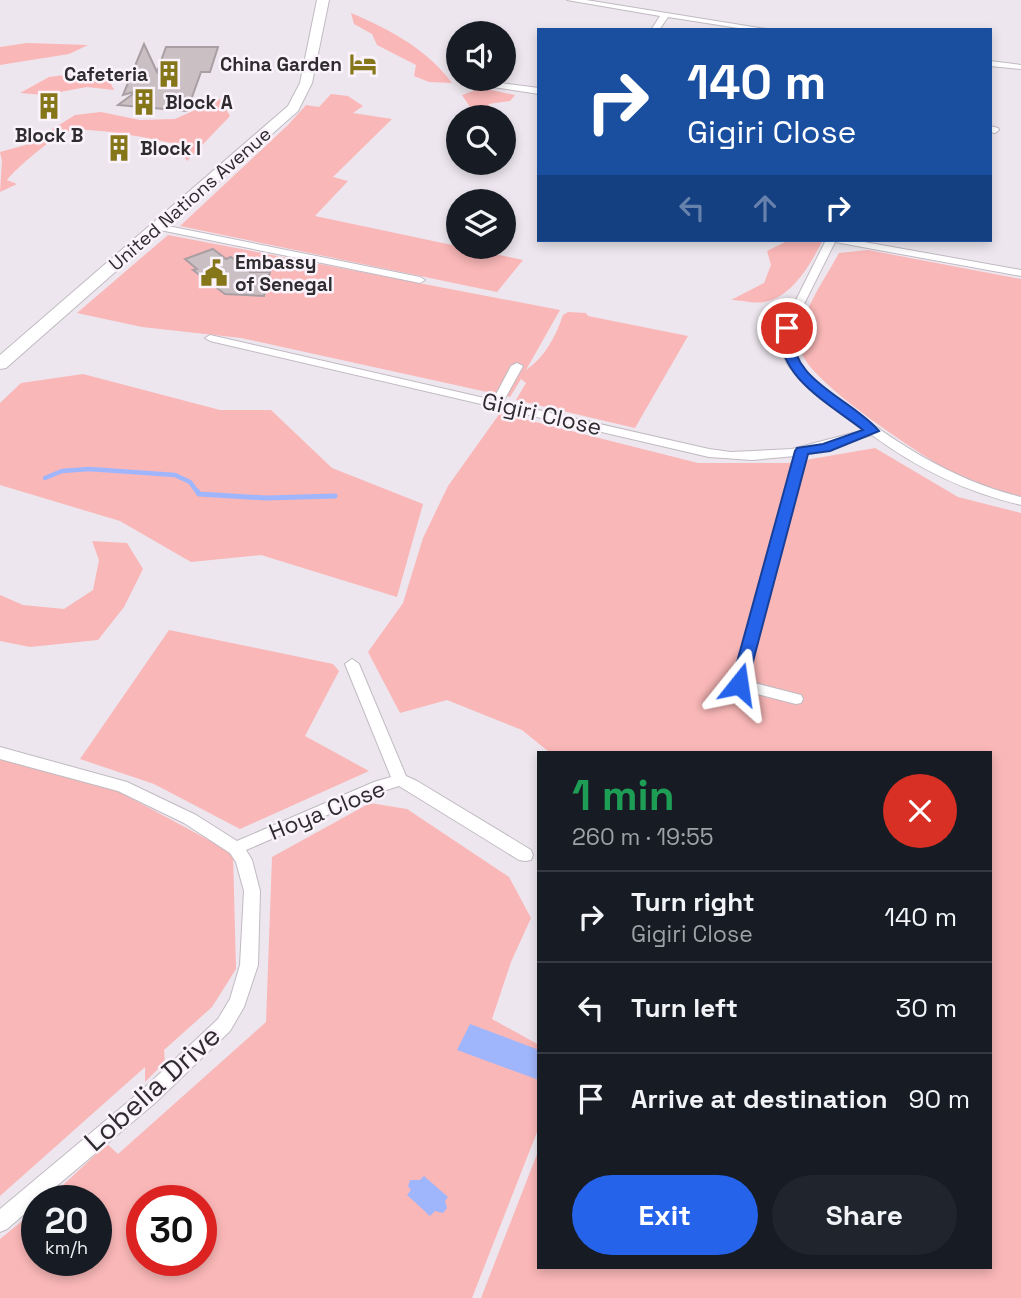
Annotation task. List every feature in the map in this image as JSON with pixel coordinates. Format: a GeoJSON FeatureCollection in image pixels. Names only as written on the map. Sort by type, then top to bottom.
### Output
{"type":"FeatureCollection","features":[{"type":"Feature","properties":{"kind":"street","name":"United Nations Avenue"},"geometry":{"type":"LineString","coordinates":[[0,364],[83,285],[287,101],[296,83],[309,0]]}},
{"type":"Feature","properties":{"kind":"street","name":"United Nations Avenue"},"geometry":{"type":"LineString","coordinates":[[0,347],[158,227],[278,124],[301,98],[307,84],[318,12],[323,0]]}},
{"type":"Feature","properties":{"kind":"street"},"geometry":{"type":"LineString","coordinates":[[571,0],[754,28]]}},
{"type":"Feature","properties":{"kind":"street"},"geometry":{"type":"LineString","coordinates":[[656,28],[666,15]]}},
{"type":"Feature","properties":{"kind":"street"},"geometry":{"type":"LineString","coordinates":[[992,62],[1021,67]]}},
{"type":"Feature","properties":{"kind":"street"},"geometry":{"type":"LineString","coordinates":[[516,88],[537,91]]}},
{"type":"Feature","properties":{"kind":"street"},"geometry":{"type":"LineString","coordinates":[[158,227],[420,280]]}},
{"type":"Feature","properties":{"kind":"street"},"geometry":{"type":"LineString","coordinates":[[830,242],[791,316],[786,340],[794,365],[811,384],[873,431],[926,466],[972,489],[1021,502]]}},
{"type":"Feature","properties":{"kind":"street"},"geometry":{"type":"LineString","coordinates":[[849,242],[1021,274]]}},
{"type":"Feature","properties":{"kind":"street","name":"Gigiri Close"},"geometry":{"type":"LineString","coordinates":[[211,338],[709,453],[774,457],[825,448],[873,431]]}},
{"type":"Feature","properties":{"kind":"street"},"geometry":{"type":"LineString","coordinates":[[496,404],[517,366]]}},
{"type":"Feature","properties":{"kind":"street"},"geometry":{"type":"LineString","coordinates":[[796,699],[739,684],[802,451]]}},
{"type":"Feature","properties":{"kind":"street"},"geometry":{"type":"LineString","coordinates":[[352,664],[400,780]]}},
{"type":"Feature","properties":{"kind":"street"},"geometry":{"type":"LineString","coordinates":[[0,753],[122,786],[190,819],[236,848]]}},
{"type":"Feature","properties":{"kind":"street","name":"Hoya Close"},"geometry":{"type":"LineString","coordinates":[[236,848],[379,786],[400,780],[525,855]]}},
{"type":"Feature","properties":{"kind":"street","name":"Lobelia Drive"},"geometry":{"type":"LineString","coordinates":[[0,1222],[148,1097],[224,1025],[237,1002],[250,965],[252,891],[244,860],[236,848]]}},
{"type":"Feature","properties":{"kind":"shaded area"},"geometry":{"type":"Polygon","coordinates":[[[351,13],[406,41],[442,71],[446,76],[446,83],[429,82],[414,76],[416,65],[377,45],[372,34],[354,24],[351,13]]]}},
{"type":"Feature","properties":{"kind":"shaded area"},"geometry":{"type":"Polygon","coordinates":[[[27,43],[88,45],[69,54],[0,65],[0,47],[27,43]]]}},
{"type":"Feature","properties":{"kind":"shaded area"},"geometry":{"type":"Polygon","coordinates":[[[104,70],[114,90],[87,87],[44,95],[20,93],[49,77],[104,70]]]}},
{"type":"Feature","properties":{"kind":"shaded area"},"geometry":{"type":"Polygon","coordinates":[[[473,91],[496,91],[515,95],[510,101],[469,105],[462,95],[473,91]]]}},
{"type":"Feature","properties":{"kind":"shaded area"},"geometry":{"type":"Polygon","coordinates":[[[331,94],[348,96],[363,106],[353,113],[392,119],[333,177],[348,181],[315,216],[446,244],[446,259],[523,260],[497,292],[180,226],[306,105],[319,107],[331,94]]]}},
{"type":"Feature","properties":{"kind":"shaded area"},"geometry":{"type":"Polygon","coordinates":[[[220,99],[230,116],[187,161],[176,144],[120,134],[76,130],[60,135],[35,153],[7,180],[17,184],[0,192],[0,152],[29,144],[75,115],[101,112],[140,120],[175,119],[220,99]]]}},
{"type":"Feature","properties":{"kind":"shaded area"},"geometry":{"type":"Polygon","coordinates":[[[168,235],[560,310],[526,370],[544,352],[563,315],[568,312],[586,313],[588,316],[688,336],[635,428],[516,400],[526,383],[521,379],[510,397],[241,338],[142,327],[77,313],[168,235]]]}},
{"type":"Feature","properties":{"kind":"shaded area"},"geometry":{"type":"Polygon","coordinates":[[[785,242],[822,242],[800,278],[784,293],[764,302],[731,300],[764,283],[771,265],[767,251],[785,242]]]}},
{"type":"Feature","properties":{"kind":"shaded area"},"geometry":{"type":"Polygon","coordinates":[[[868,250],[1021,279],[1021,497],[974,484],[923,455],[846,400],[809,365],[801,351],[800,339],[812,300],[839,253],[868,250]]]}},
{"type":"Feature","properties":{"kind":"shaded area"},"geometry":{"type":"Polygon","coordinates":[[[83,374],[220,410],[271,410],[332,468],[423,504],[397,597],[261,555],[191,562],[120,521],[0,485],[0,403],[21,383],[83,374]]]}},
{"type":"Feature","properties":{"kind":"shaded area"},"geometry":{"type":"Polygon","coordinates":[[[500,413],[698,463],[788,463],[875,448],[958,497],[1021,513],[1021,1298],[481,1298],[537,1154],[537,1269],[992,1269],[992,751],[548,751],[522,730],[447,700],[400,713],[368,652],[403,603],[423,538],[448,486],[500,413]]]}},
{"type":"Feature","properties":{"kind":"shaded area"},"geometry":{"type":"Polygon","coordinates":[[[92,541],[127,543],[143,569],[124,607],[98,640],[30,647],[0,641],[0,595],[23,605],[64,609],[93,590],[99,560],[92,541]]]}},
{"type":"Feature","properties":{"kind":"shaded area"},"geometry":{"type":"Polygon","coordinates":[[[169,630],[333,664],[339,671],[305,736],[369,771],[240,829],[154,784],[80,759],[169,630]]]}},
{"type":"Feature","properties":{"kind":"shaded area"},"geometry":{"type":"Polygon","coordinates":[[[0,759],[114,789],[233,853],[236,969],[212,1007],[164,1050],[165,1062],[145,1082],[145,1067],[0,1196],[0,759]]]}},
{"type":"Feature","properties":{"kind":"shaded area"},"geometry":{"type":"Polygon","coordinates":[[[370,803],[407,809],[509,877],[531,918],[511,962],[492,1019],[537,1044],[537,1132],[472,1298],[0,1298],[0,1239],[21,1222],[21,1276],[112,1276],[112,1185],[63,1185],[107,1144],[118,1154],[266,1022],[272,857],[370,803]]]}},
{"type":"Feature","properties":{"kind":"water"},"geometry":{"type":"Polygon","coordinates":[[[470,1024],[537,1049],[537,1079],[457,1050],[470,1024]]]}},
{"type":"Feature","properties":{"kind":"water"},"geometry":{"type":"Polygon","coordinates":[[[424,1176],[448,1197],[445,1201],[447,1208],[443,1213],[435,1211],[430,1216],[407,1195],[411,1190],[408,1186],[410,1180],[420,1180],[424,1176]]]}},
{"type":"Feature","properties":{"kind":"building"},"geometry":{"type":"Polygon","coordinates":[[[144,44],[157,72],[166,47],[218,47],[210,72],[201,72],[187,111],[118,105],[137,91],[123,95],[144,44]]]}},
{"type":"Feature","properties":{"kind":"building","name":"Embassy of Senegal"},"geometry":{"type":"Polygon","coordinates":[[[213,249],[226,259],[231,257],[250,272],[270,272],[264,296],[225,294],[193,270],[197,269],[185,259],[213,249]]]}},
{"type":"Feature","properties":{"kind":"waterway"},"geometry":{"type":"LineString","coordinates":[[45,478],[62,471],[89,469],[175,475],[190,482],[198,493]]}},
{"type":"Feature","properties":{"kind":"waterway"},"geometry":{"type":"LineString","coordinates":[[197,491],[199,494],[266,498],[335,496]]}},
{"type":"Feature","properties":{"kind":"place","name":"China Garden"},"geometry":{"type":"Point","coordinates":[363,64]}},
{"type":"Feature","properties":{"kind":"place","name":"Cafeteria"},"geometry":{"type":"Point","coordinates":[169,74]}},
{"type":"Feature","properties":{"kind":"place","name":"Block A"},"geometry":{"type":"Point","coordinates":[144,102]}},
{"type":"Feature","properties":{"kind":"place","name":"Block B"},"geometry":{"type":"Point","coordinates":[49,106]}},
{"type":"Feature","properties":{"kind":"place","name":"Block I"},"geometry":{"type":"Point","coordinates":[119,148]}},
{"type":"Feature","properties":{"kind":"place","name":"Embassy of Senegal"},"geometry":{"type":"Point","coordinates":[214,273]}},
{"type":"Feature","properties":{"kind":"route"},"geometry":{"type":"LineString","coordinates":[[739,684],[802,451],[825,448],[873,431],[802,375],[789,355],[787,328]]}}]}
